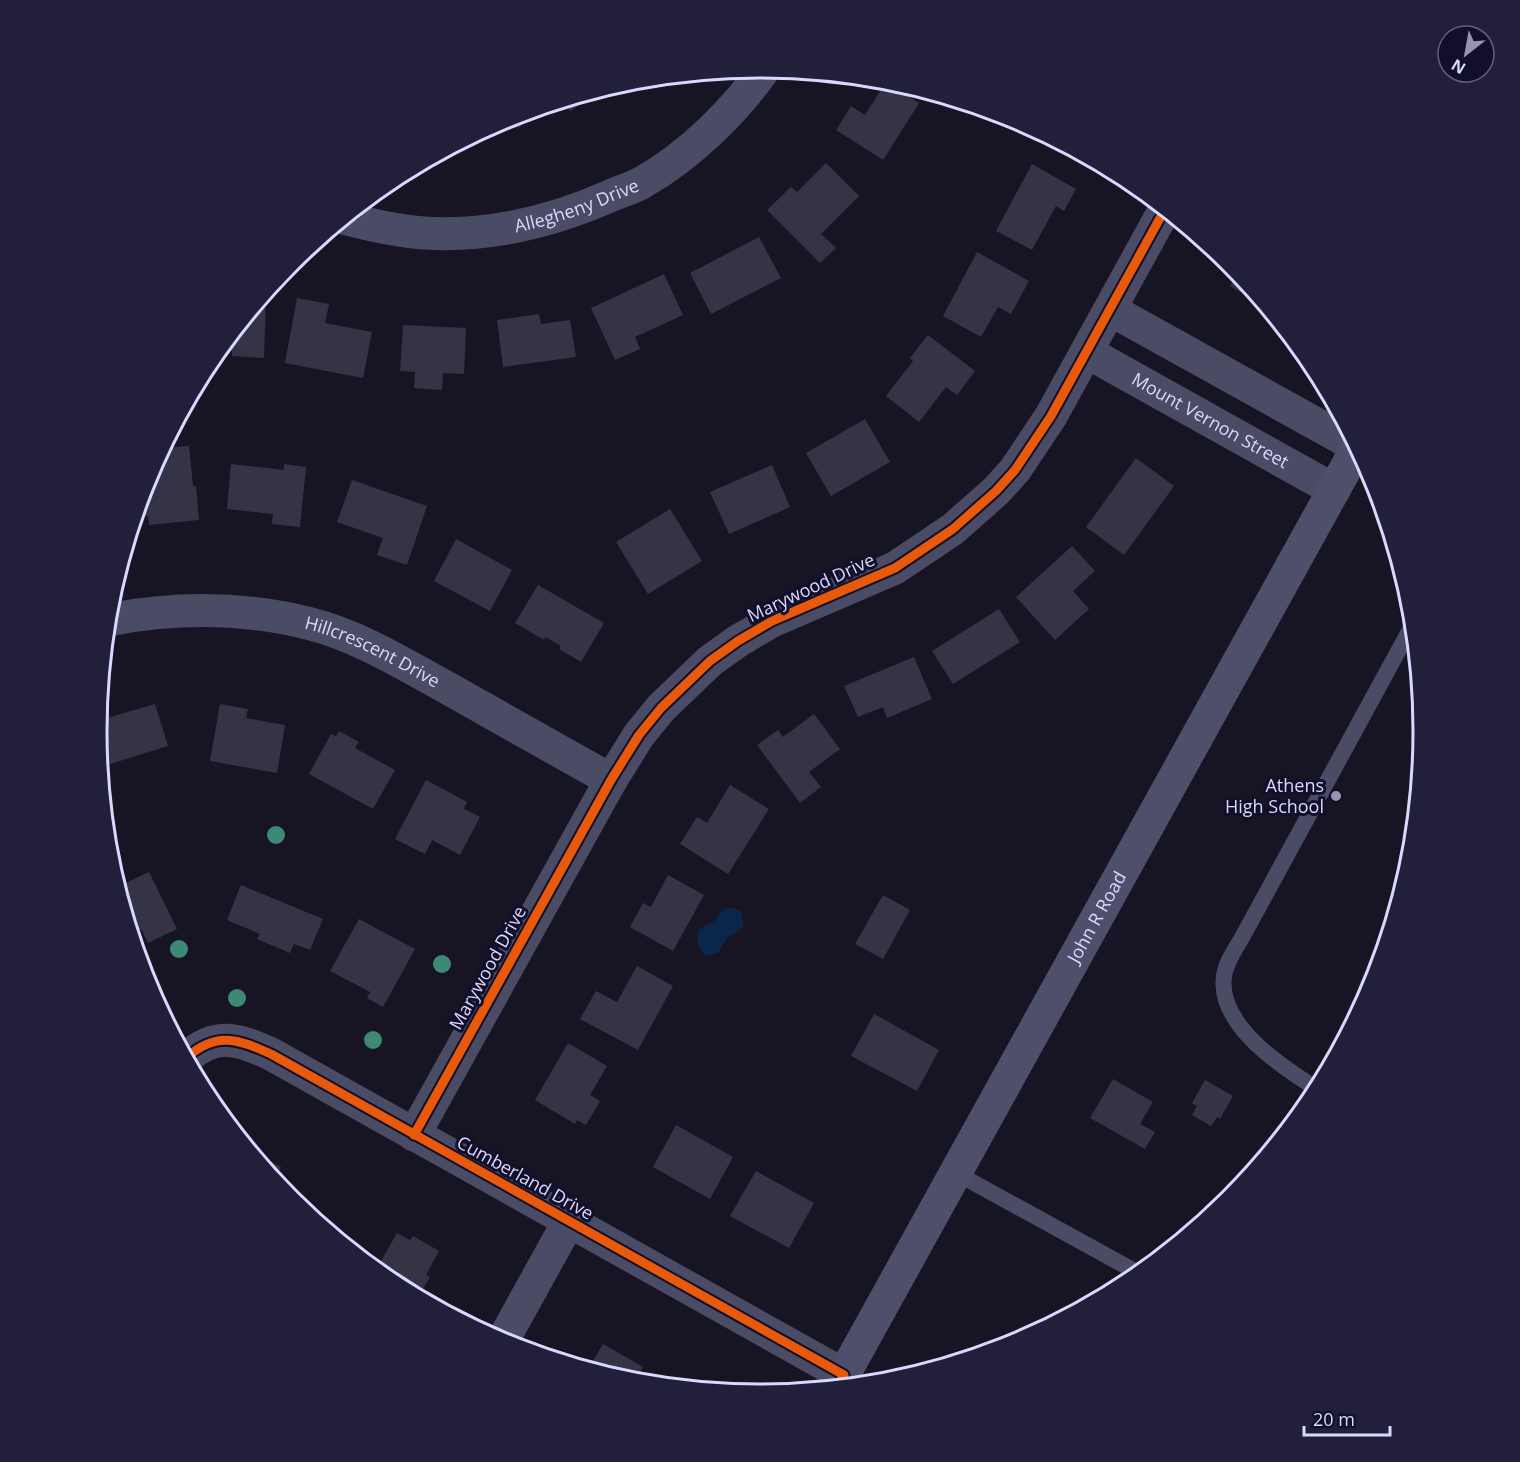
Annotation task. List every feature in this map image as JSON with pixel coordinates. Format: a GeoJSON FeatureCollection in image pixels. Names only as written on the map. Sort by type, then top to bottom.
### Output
{"type":"FeatureCollection","features":[{"type":"Feature","properties":{"kind":"main road","name":"John R Road"},"geometry":{"type":"LineString","coordinates":[[841,1378],[1352,456]]}},
{"type":"Feature","properties":{"kind":"street","name":"Allegheny Drive"},"geometry":{"type":"LineString","coordinates":[[352,221],[389,229],[423,233],[453,233],[524,225],[554,217],[642,182],[666,166],[707,134],[749,91],[758,78]]}},
{"type":"Feature","properties":{"kind":"street","name":"Marywood Drive"},"geometry":{"type":"LineString","coordinates":[[414,1135],[611,780],[639,735],[661,708],[710,661],[738,641],[772,621],[895,568],[922,551],[975,511],[996,491],[1027,452],[1051,416],[1161,216]]}},
{"type":"Feature","properties":{"kind":"street"},"geometry":{"type":"LineString","coordinates":[[1110,310],[1345,440]]}},
{"type":"Feature","properties":{"kind":"street","name":"Mount Vernon Street"},"geometry":{"type":"LineString","coordinates":[[1087,352],[1334,490]]}},
{"type":"Feature","properties":{"kind":"street","name":"Hillcrescent Drive"},"geometry":{"type":"LineString","coordinates":[[118,618],[143,613],[188,610],[252,613],[312,624],[336,632],[393,658],[611,780]]}},
{"type":"Feature","properties":{"kind":"street","name":"Cumberland Drive"},"geometry":{"type":"LineString","coordinates":[[192,1053],[197,1048],[217,1040],[233,1040],[252,1045],[271,1054],[569,1221],[837,1379]]}},
{"type":"Feature","properties":{"kind":"street"},"geometry":{"type":"LineString","coordinates":[[507,1333],[569,1221]]}},
{"type":"Feature","properties":{"kind":"lane"},"geometry":{"type":"LineString","coordinates":[[1309,1084],[1290,1071],[1239,1026],[1228,1004],[1224,990],[1224,976],[1228,963],[1406,638]]}},
{"type":"Feature","properties":{"kind":"lane"},"geometry":{"type":"LineString","coordinates":[[956,1173],[1130,1269]]}},
{"type":"Feature","properties":{"kind":"water"},"geometry":{"type":"Polygon","coordinates":[[[725,908],[733,908],[741,912],[743,925],[726,939],[718,953],[706,956],[698,944],[698,930],[714,921],[725,908]]]}},
{"type":"Feature","properties":{"kind":"building"},"geometry":{"type":"Polygon","coordinates":[[[881,90],[907,95],[919,103],[883,160],[836,130],[851,106],[865,115],[881,90]]]}},
{"type":"Feature","properties":{"kind":"building"},"geometry":{"type":"Polygon","coordinates":[[[585,102],[570,111],[568,107],[585,102]]]}},
{"type":"Feature","properties":{"kind":"building"},"geometry":{"type":"Polygon","coordinates":[[[826,163],[859,196],[821,234],[836,248],[820,263],[767,210],[791,187],[797,192],[826,163]]]}},
{"type":"Feature","properties":{"kind":"building"},"geometry":{"type":"Polygon","coordinates":[[[1032,164],[1076,189],[1064,211],[1056,206],[1032,250],[996,231],[1032,164]]]}},
{"type":"Feature","properties":{"kind":"building"},"geometry":{"type":"Polygon","coordinates":[[[759,237],[781,278],[711,314],[690,273],[759,237]]]}},
{"type":"Feature","properties":{"kind":"building"},"geometry":{"type":"Polygon","coordinates":[[[977,252],[1029,281],[1011,314],[998,307],[981,337],[943,316],[977,252]]]}},
{"type":"Feature","properties":{"kind":"building"},"geometry":{"type":"Polygon","coordinates":[[[664,274],[683,315],[635,337],[640,349],[615,360],[591,308],[664,274]]]}},
{"type":"Feature","properties":{"kind":"building"},"geometry":{"type":"Polygon","coordinates":[[[1233,281],[1247,296],[1230,286],[1233,281]]]}},
{"type":"Feature","properties":{"kind":"building"},"geometry":{"type":"Polygon","coordinates":[[[297,298],[329,304],[325,323],[372,332],[363,378],[285,363],[297,298]]]}},
{"type":"Feature","properties":{"kind":"building"},"geometry":{"type":"Polygon","coordinates":[[[266,304],[264,358],[232,356],[232,347],[266,304]]]}},
{"type":"Feature","properties":{"kind":"building"},"geometry":{"type":"Polygon","coordinates":[[[539,314],[541,324],[570,320],[576,357],[503,367],[497,320],[539,314]]]}},
{"type":"Feature","properties":{"kind":"building"},"geometry":{"type":"Polygon","coordinates":[[[403,325],[466,328],[464,374],[443,373],[442,390],[414,388],[415,372],[400,371],[403,325]]]}},
{"type":"Feature","properties":{"kind":"building"},"geometry":{"type":"Polygon","coordinates":[[[928,335],[975,371],[957,395],[946,387],[919,422],[886,396],[913,361],[910,358],[928,335]]]}},
{"type":"Feature","properties":{"kind":"building"},"geometry":{"type":"Polygon","coordinates":[[[865,419],[890,462],[831,496],[806,453],[865,419]]]}},
{"type":"Feature","properties":{"kind":"building"},"geometry":{"type":"Polygon","coordinates":[[[189,446],[199,520],[149,525],[148,516],[144,516],[172,447],[189,446]]]}},
{"type":"Feature","properties":{"kind":"building"},"geometry":{"type":"Polygon","coordinates":[[[1136,458],[1174,486],[1124,555],[1086,527],[1136,458]]]}},
{"type":"Feature","properties":{"kind":"building"},"geometry":{"type":"Polygon","coordinates":[[[231,464],[284,470],[284,464],[306,467],[300,527],[272,524],[273,514],[227,509],[231,464]]]}},
{"type":"Feature","properties":{"kind":"building"},"geometry":{"type":"Polygon","coordinates":[[[772,465],[790,507],[729,534],[710,492],[772,465]]]}},
{"type":"Feature","properties":{"kind":"building"},"geometry":{"type":"Polygon","coordinates":[[[352,480],[427,506],[407,565],[377,555],[383,538],[337,522],[352,480]]]}},
{"type":"Feature","properties":{"kind":"building"},"geometry":{"type":"Polygon","coordinates":[[[670,509],[702,561],[648,594],[616,542],[670,509]]]}},
{"type":"Feature","properties":{"kind":"building"},"geometry":{"type":"Polygon","coordinates":[[[456,539],[512,570],[490,611],[434,581],[456,539]]]}},
{"type":"Feature","properties":{"kind":"building"},"geometry":{"type":"Polygon","coordinates":[[[1072,546],[1095,571],[1073,591],[1089,609],[1055,640],[1016,597],[1072,546]]]}},
{"type":"Feature","properties":{"kind":"building"},"geometry":{"type":"Polygon","coordinates":[[[538,585],[604,623],[581,662],[559,649],[561,646],[545,637],[544,640],[515,623],[538,585]]]}},
{"type":"Feature","properties":{"kind":"building"},"geometry":{"type":"Polygon","coordinates":[[[999,609],[1020,642],[953,684],[932,651],[999,609]]]}},
{"type":"Feature","properties":{"kind":"building"},"geometry":{"type":"Polygon","coordinates":[[[914,657],[932,699],[887,718],[883,707],[858,717],[844,686],[914,657]]]}},
{"type":"Feature","properties":{"kind":"building"},"geometry":{"type":"Polygon","coordinates":[[[155,704],[168,746],[108,765],[107,718],[155,704]]]}},
{"type":"Feature","properties":{"kind":"building"},"geometry":{"type":"Polygon","coordinates":[[[220,704],[248,709],[246,718],[285,725],[277,773],[210,761],[220,704]]]}},
{"type":"Feature","properties":{"kind":"building"},"geometry":{"type":"Polygon","coordinates":[[[814,714],[840,749],[809,772],[821,787],[800,803],[757,745],[778,730],[783,737],[814,714]]]}},
{"type":"Feature","properties":{"kind":"building"},"geometry":{"type":"Polygon","coordinates":[[[339,731],[359,742],[355,748],[395,770],[373,809],[309,774],[331,734],[336,736],[339,731]]]}},
{"type":"Feature","properties":{"kind":"building"},"geometry":{"type":"Polygon","coordinates":[[[426,780],[467,802],[464,809],[480,817],[460,855],[432,840],[425,854],[395,839],[426,780]]]}},
{"type":"Feature","properties":{"kind":"building"},"geometry":{"type":"Polygon","coordinates":[[[730,785],[769,809],[728,874],[680,844],[697,817],[707,823],[730,785]]]}},
{"type":"Feature","properties":{"kind":"building"},"geometry":{"type":"Polygon","coordinates":[[[149,872],[177,929],[148,943],[141,929],[139,930],[125,883],[149,872]]]}},
{"type":"Feature","properties":{"kind":"building"},"geometry":{"type":"Polygon","coordinates":[[[668,875],[704,895],[673,951],[630,927],[643,903],[651,907],[668,875]]]}},
{"type":"Feature","properties":{"kind":"building"},"geometry":{"type":"Polygon","coordinates":[[[241,885],[323,919],[310,950],[294,944],[290,953],[257,939],[260,934],[227,920],[241,885]]]}},
{"type":"Feature","properties":{"kind":"building"},"geometry":{"type":"Polygon","coordinates":[[[883,895],[910,910],[883,959],[855,944],[883,895]]]}},
{"type":"Feature","properties":{"kind":"building"},"geometry":{"type":"Polygon","coordinates":[[[359,919],[415,949],[383,1007],[367,998],[370,992],[330,971],[359,919]]]}},
{"type":"Feature","properties":{"kind":"building"},"geometry":{"type":"Polygon","coordinates":[[[637,966],[673,986],[638,1050],[580,1019],[596,991],[617,1002],[637,966]]]}},
{"type":"Feature","properties":{"kind":"building"},"geometry":{"type":"Polygon","coordinates":[[[874,1014],[939,1050],[917,1091],[851,1056],[874,1014]]]}},
{"type":"Feature","properties":{"kind":"building"},"geometry":{"type":"Polygon","coordinates":[[[568,1043],[607,1066],[590,1095],[600,1101],[586,1125],[577,1120],[575,1124],[535,1100],[568,1043]]]}},
{"type":"Feature","properties":{"kind":"building"},"geometry":{"type":"Polygon","coordinates":[[[1113,1079],[1153,1102],[1140,1124],[1155,1132],[1145,1149],[1090,1118],[1113,1079]]]}},
{"type":"Feature","properties":{"kind":"building"},"geometry":{"type":"Polygon","coordinates":[[[1205,1080],[1233,1096],[1220,1119],[1217,1117],[1211,1126],[1192,1115],[1197,1106],[1192,1103],[1205,1080]]]}},
{"type":"Feature","properties":{"kind":"building"},"geometry":{"type":"Polygon","coordinates":[[[676,1125],[733,1157],[710,1199],[653,1167],[676,1125]]]}},
{"type":"Feature","properties":{"kind":"building"},"geometry":{"type":"Polygon","coordinates":[[[267,1159],[281,1167],[278,1172],[267,1159]]]}},
{"type":"Feature","properties":{"kind":"building"},"geometry":{"type":"Polygon","coordinates":[[[756,1171],[814,1203],[789,1248],[730,1216],[756,1171]]]}},
{"type":"Feature","properties":{"kind":"building"},"geometry":{"type":"Polygon","coordinates":[[[397,1233],[410,1240],[413,1236],[439,1251],[426,1275],[430,1277],[422,1290],[380,1262],[397,1233]]]}},
{"type":"Feature","properties":{"kind":"building"},"geometry":{"type":"Polygon","coordinates":[[[603,1344],[643,1367],[640,1372],[592,1362],[603,1344]]]}},
{"type":"Feature","properties":{"kind":"cycle path"},"geometry":{"type":"LineString","coordinates":[[414,1135],[611,780],[639,735],[661,708],[710,661],[738,641],[772,621],[895,568],[953,529],[996,491],[1015,470],[1051,416],[1161,216]]}},
{"type":"Feature","properties":{"kind":"cycle path"},"geometry":{"type":"LineString","coordinates":[[192,1053],[207,1044],[227,1040],[248,1044],[271,1054],[844,1375],[842,1378]]}},
{"type":"Feature","properties":{"kind":"place","name":"Athens High School"},"geometry":{"type":"Point","coordinates":[1336,796]}}]}
